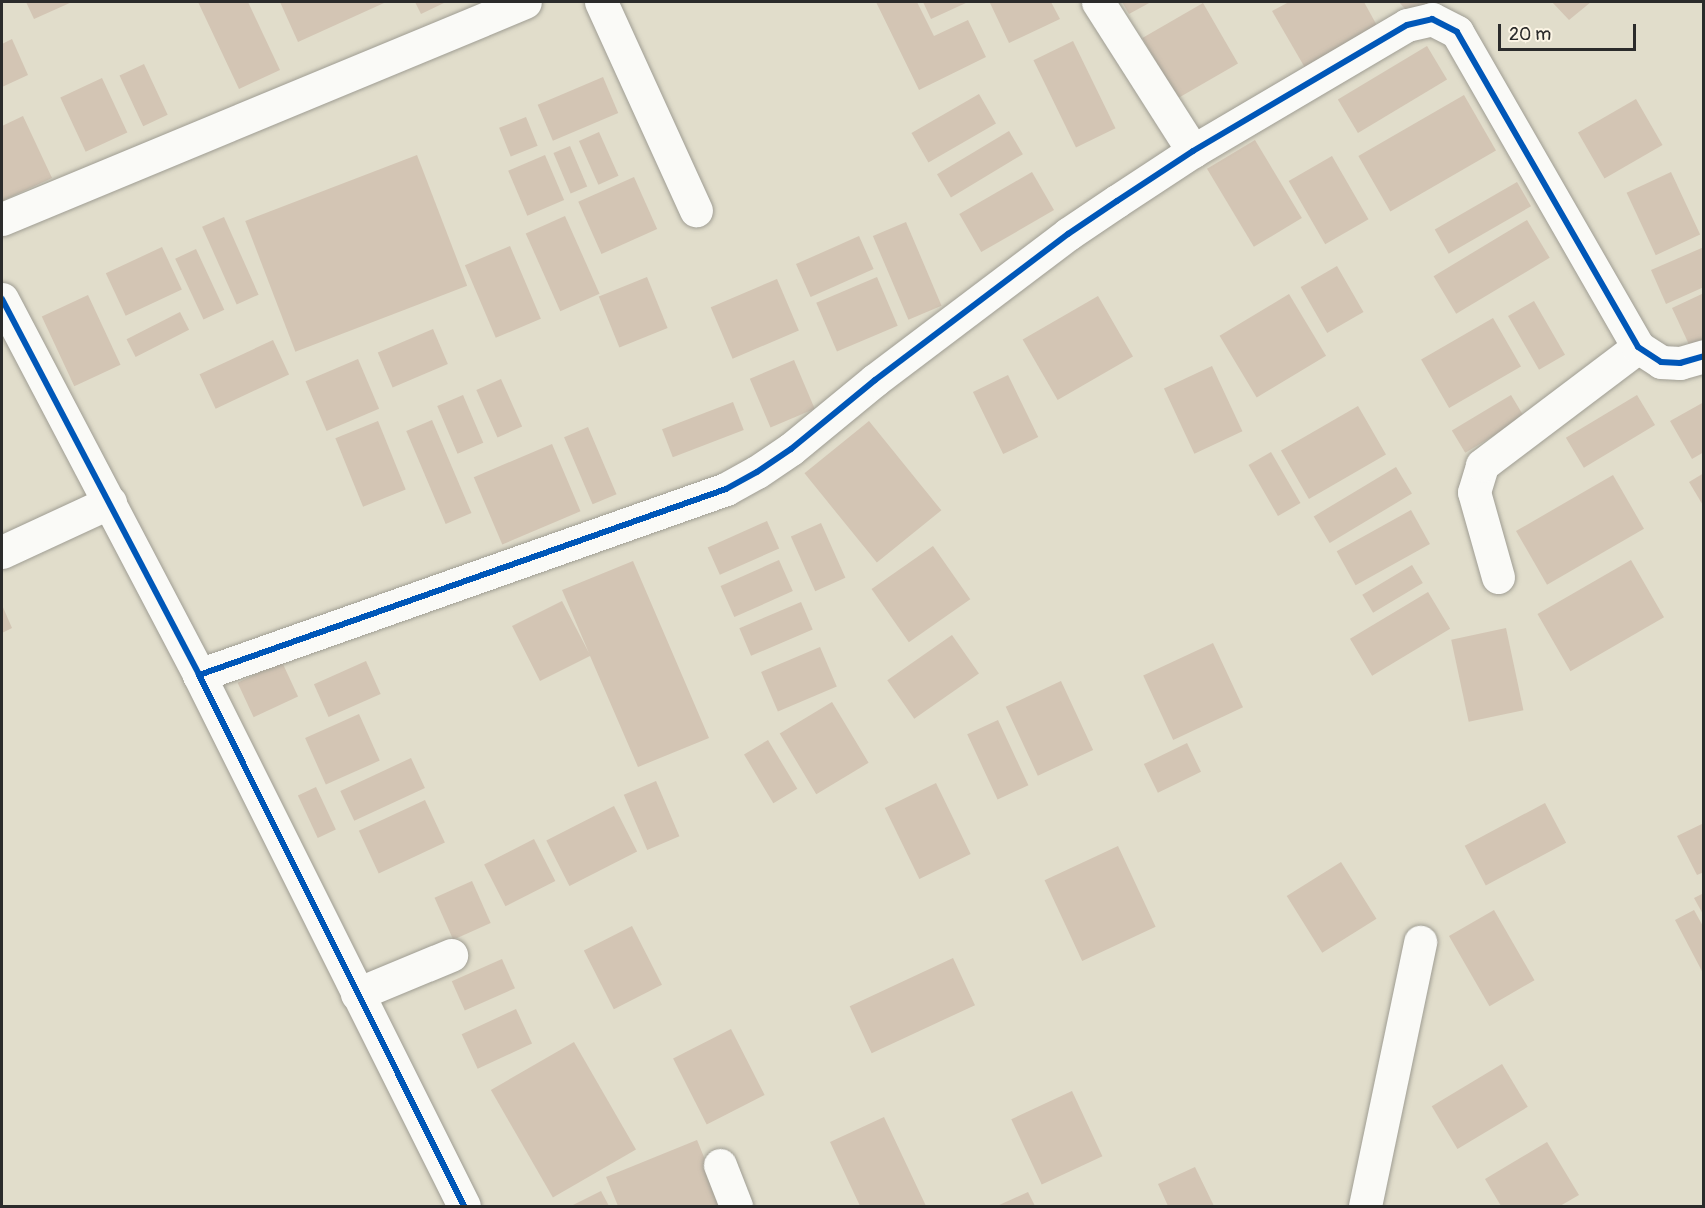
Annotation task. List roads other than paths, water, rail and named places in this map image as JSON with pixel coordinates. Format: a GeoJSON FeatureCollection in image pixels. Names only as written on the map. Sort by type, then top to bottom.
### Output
{"type":"FeatureCollection","features":[{"type":"Feature","properties":{"kind":"street"},"geometry":{"type":"LineString","coordinates":[[2,219],[525,2]]}},
{"type":"Feature","properties":{"kind":"street"},"geometry":{"type":"LineString","coordinates":[[601,2],[696,210]]}},
{"type":"Feature","properties":{"kind":"street"},"geometry":{"type":"LineString","coordinates":[[1098,2],[1193,152]]}},
{"type":"Feature","properties":{"kind":"street"},"geometry":{"type":"LineString","coordinates":[[199,675],[726,489],[791,449],[875,380],[1068,234],[1193,152],[1407,25],[1444,10],[1638,347],[1660,362],[1680,363],[1704,356]]}},
{"type":"Feature","properties":{"kind":"street"},"geometry":{"type":"LineString","coordinates":[[2,299],[199,675],[464,1206]]}},
{"type":"Feature","properties":{"kind":"street"},"geometry":{"type":"LineString","coordinates":[[1498,577],[1474,492],[1482,465],[1638,347]]}},
{"type":"Feature","properties":{"kind":"street"},"geometry":{"type":"LineString","coordinates":[[2,552],[110,502]]}},
{"type":"Feature","properties":{"kind":"street"},"geometry":{"type":"LineString","coordinates":[[1365,1206],[1420,942]]}},
{"type":"Feature","properties":{"kind":"street"},"geometry":{"type":"LineString","coordinates":[[357,994],[451,955]]}},
{"type":"Feature","properties":{"kind":"street"},"geometry":{"type":"LineString","coordinates":[[720,1165],[736,1206]]}}]}
